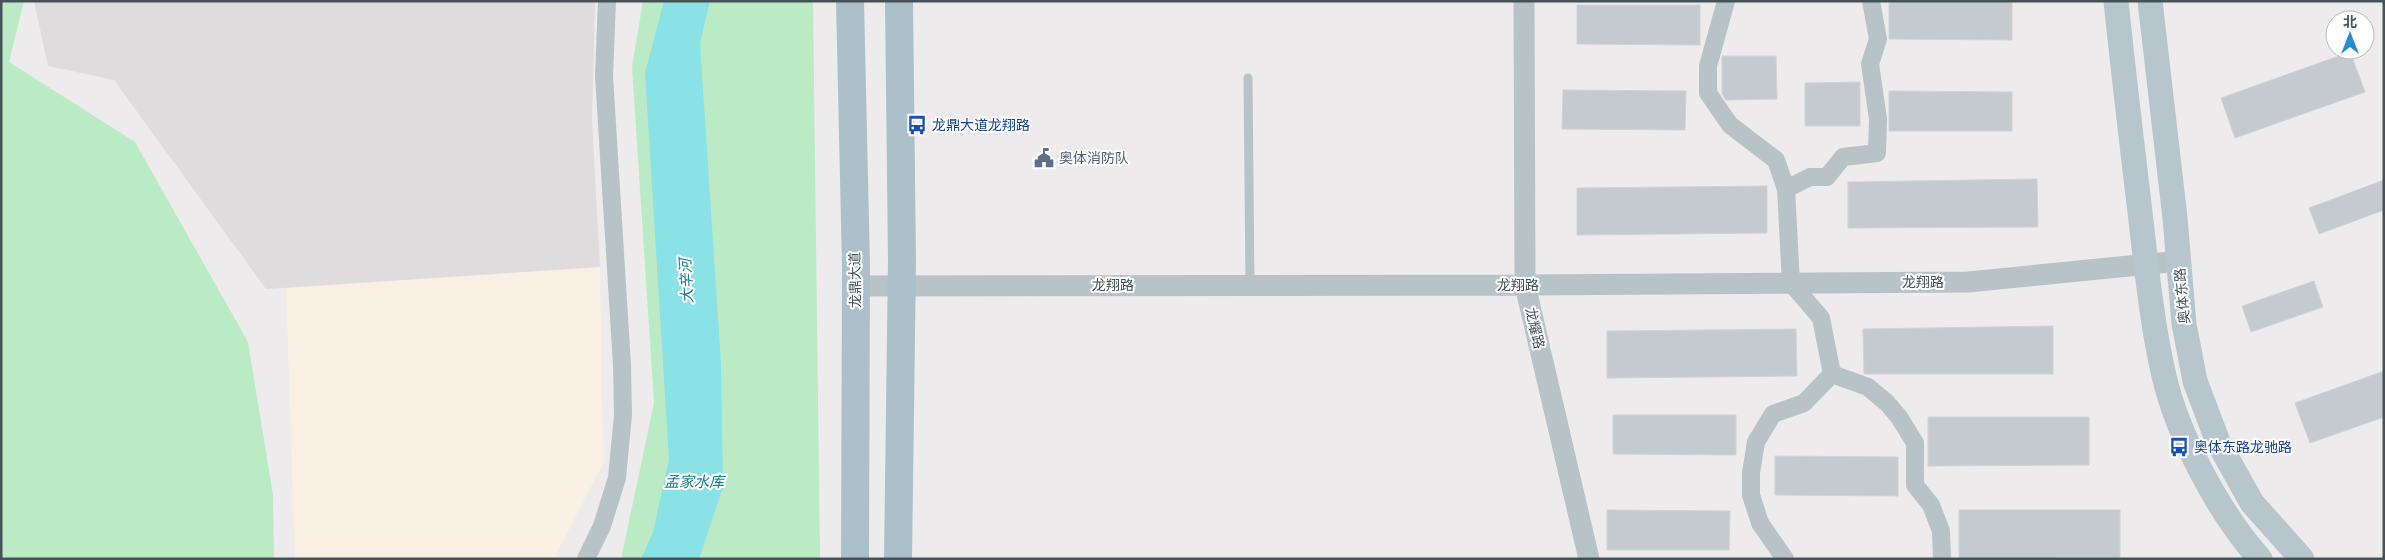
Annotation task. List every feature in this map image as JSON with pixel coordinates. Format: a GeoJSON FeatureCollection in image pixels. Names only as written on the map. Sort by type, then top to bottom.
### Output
{"type":"FeatureCollection","features":[{"type":"Feature","properties":{"kind":"main road","name":"龙鼎大道"},"geometry":{"type":"LineString","coordinates":[[850,1],[856,286],[856,559]]}},
{"type":"Feature","properties":{"kind":"main road"},"geometry":{"type":"LineString","coordinates":[[898,559],[901,284],[899,1]]}},
{"type":"Feature","properties":{"kind":"main road"},"geometry":{"type":"LineString","coordinates":[[2116,1],[2154,328],[2164,378],[2185,435],[2208,484],[2260,559]]}},
{"type":"Feature","properties":{"kind":"main road","name":"奥体东路"},"geometry":{"type":"LineString","coordinates":[[2150,1],[2179,261],[2184,324],[2195,381],[2218,442],[2252,503],[2302,559]]}},
{"type":"Feature","properties":{"kind":"street"},"geometry":{"type":"LineString","coordinates":[[586,559],[602,526],[617,478],[624,415],[604,76],[607,1]]}},
{"type":"Feature","properties":{"kind":"street","name":"龙耀路"},"geometry":{"type":"LineString","coordinates":[[1524,1],[1525,285],[1589,559]]}},
{"type":"Feature","properties":{"kind":"street"},"geometry":{"type":"LineString","coordinates":[[1726,1],[1708,66],[1708,93],[1730,125],[1776,160],[1786,189],[1791,283],[1821,318],[1832,374]]}},
{"type":"Feature","properties":{"kind":"street"},"geometry":{"type":"LineString","coordinates":[[1786,189],[1810,177],[1827,177],[1843,157],[1877,153],[1878,119],[1870,64],[1878,39],[1871,1]]}},
{"type":"Feature","properties":{"kind":"street","name":"龙翔路"},"geometry":{"type":"LineString","coordinates":[[856,286],[901,284],[1525,285],[1968,282],[2179,261]]}},
{"type":"Feature","properties":{"kind":"street"},"geometry":{"type":"LineString","coordinates":[[1785,559],[1760,523],[1751,495],[1751,473],[1756,442],[1773,414],[1804,403],[1832,374]]}},
{"type":"Feature","properties":{"kind":"street"},"geometry":{"type":"LineString","coordinates":[[1832,374],[1868,387],[1887,403],[1907,430],[1915,444],[1915,485],[1931,505],[1941,531],[1942,559]]}},
{"type":"Feature","properties":{"kind":"lane"},"geometry":{"type":"LineString","coordinates":[[1248,78],[1250,285]]}},
{"type":"Feature","properties":{"kind":"shaded area"},"geometry":{"type":"Polygon","coordinates":[[[34,1],[595,1],[592,121],[600,267],[266,289],[114,80],[48,66],[34,1]]]}},
{"type":"Feature","properties":{"kind":"shaded area"},"geometry":{"type":"Polygon","coordinates":[[[600,267],[603,463],[554,559],[295,559],[286,288],[600,267]]]}},
{"type":"Feature","properties":{"kind":"green space"},"geometry":{"type":"Polygon","coordinates":[[[1,1],[24,1],[9,62],[135,142],[248,342],[273,495],[274,559],[1,559],[1,1]]]}},
{"type":"Feature","properties":{"kind":"green space"},"geometry":{"type":"Polygon","coordinates":[[[643,1],[813,1],[820,559],[621,559],[654,403],[632,67],[643,1]]]}},
{"type":"Feature","properties":{"kind":"water","name":"孟家水库"},"geometry":{"type":"Polygon","coordinates":[[[664,1],[710,1],[700,43],[721,364],[723,487],[699,559],[641,559],[653,532],[669,460],[645,73],[664,1]]]}},
{"type":"Feature","properties":{"kind":"building"},"geometry":{"type":"Polygon","coordinates":[[[1889,1],[2012,1],[2012,40],[1889,39],[1889,1]]]}},
{"type":"Feature","properties":{"kind":"building"},"geometry":{"type":"Polygon","coordinates":[[[1577,5],[1700,5],[1700,45],[1577,44],[1577,5]]]}},
{"type":"Feature","properties":{"kind":"building"},"geometry":{"type":"Polygon","coordinates":[[[1722,56],[1776,56],[1777,99],[1726,100],[1722,94],[1722,56]]]}},
{"type":"Feature","properties":{"kind":"building"},"geometry":{"type":"Polygon","coordinates":[[[2328,60],[2353,60],[2365,92],[2235,138],[2221,98],[2328,60]]]}},
{"type":"Feature","properties":{"kind":"building"},"geometry":{"type":"Polygon","coordinates":[[[1860,82],[1860,126],[1805,126],[1805,83],[1860,82]]]}},
{"type":"Feature","properties":{"kind":"building"},"geometry":{"type":"Polygon","coordinates":[[[1563,90],[1686,91],[1685,130],[1562,129],[1563,90]]]}},
{"type":"Feature","properties":{"kind":"building"},"geometry":{"type":"Polygon","coordinates":[[[1889,91],[2012,92],[2012,131],[1889,131],[1889,91]]]}},
{"type":"Feature","properties":{"kind":"building"},"geometry":{"type":"Polygon","coordinates":[[[2037,179],[2038,227],[1848,228],[1848,182],[2037,179]]]}},
{"type":"Feature","properties":{"kind":"building"},"geometry":{"type":"Polygon","coordinates":[[[2384,180],[2384,210],[2319,234],[2309,208],[2384,180]]]}},
{"type":"Feature","properties":{"kind":"building"},"geometry":{"type":"Polygon","coordinates":[[[1767,186],[1767,233],[1577,235],[1577,188],[1767,186]]]}},
{"type":"Feature","properties":{"kind":"building"},"geometry":{"type":"Polygon","coordinates":[[[2314,281],[2323,307],[2251,332],[2242,306],[2314,281]]]}},
{"type":"Feature","properties":{"kind":"building"},"geometry":{"type":"Polygon","coordinates":[[[2053,326],[2053,374],[1864,374],[1863,329],[2053,326]]]}},
{"type":"Feature","properties":{"kind":"building"},"geometry":{"type":"Polygon","coordinates":[[[1796,329],[1797,376],[1607,378],[1607,331],[1796,329]]]}},
{"type":"Feature","properties":{"kind":"building"},"geometry":{"type":"Polygon","coordinates":[[[2384,371],[2384,417],[2310,443],[2295,403],[2384,371]]]}},
{"type":"Feature","properties":{"kind":"building"},"geometry":{"type":"Polygon","coordinates":[[[1613,415],[1736,415],[1736,455],[1613,454],[1613,415]]]}},
{"type":"Feature","properties":{"kind":"building"},"geometry":{"type":"Polygon","coordinates":[[[1928,417],[2089,417],[2089,465],[1928,466],[1928,417]]]}},
{"type":"Feature","properties":{"kind":"building"},"geometry":{"type":"Polygon","coordinates":[[[1775,456],[1898,457],[1898,496],[1775,495],[1775,456]]]}},
{"type":"Feature","properties":{"kind":"building"},"geometry":{"type":"Polygon","coordinates":[[[1607,510],[1730,511],[1729,550],[1607,550],[1607,510]]]}},
{"type":"Feature","properties":{"kind":"building"},"geometry":{"type":"Polygon","coordinates":[[[1959,510],[2120,510],[2120,558],[1959,559],[1959,510]]]}},
{"type":"Feature","properties":{"kind":"place","name":"龙鼎大道龙翔路"},"geometry":{"type":"Point","coordinates":[917,125]}},
{"type":"Feature","properties":{"kind":"place","name":"奥体消防队"},"geometry":{"type":"Point","coordinates":[1044,158]}},
{"type":"Feature","properties":{"kind":"place","name":"奥体东路龙驰路"},"geometry":{"type":"Point","coordinates":[2179,447]}},
{"type":"Feature","properties":{"kind":"water label","name":"大辛河"},"geometry":{"type":"Point","coordinates":[686,281]}}]}
